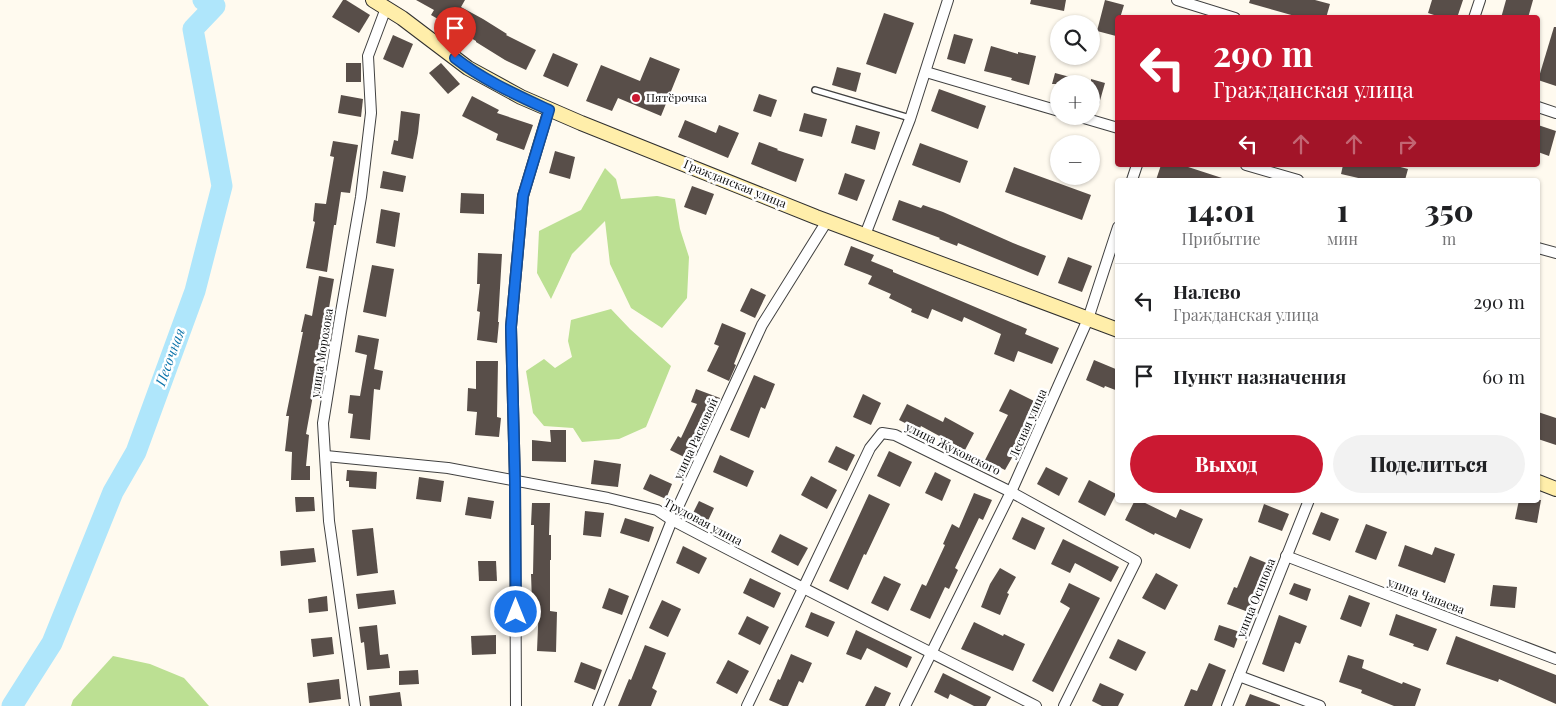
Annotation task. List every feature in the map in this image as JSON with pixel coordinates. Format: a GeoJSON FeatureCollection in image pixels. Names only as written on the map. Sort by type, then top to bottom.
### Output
{"type":"FeatureCollection","features":[{"type":"Feature","properties":{"kind":"street","name":"Гражданская улица"},"geometry":{"type":"LineString","coordinates":[[372,0],[402,18],[468,68],[549,110],[828,221],[1115,329]]}},
{"type":"Feature","properties":{"kind":"street"},"geometry":{"type":"LineString","coordinates":[[865,235],[910,119],[948,0]]}},
{"type":"Feature","properties":{"kind":"street"},"geometry":{"type":"LineString","coordinates":[[1176,0],[1226,15]]}},
{"type":"Feature","properties":{"kind":"street"},"geometry":{"type":"LineString","coordinates":[[1475,15],[1480,0]]}},
{"type":"Feature","properties":{"kind":"street","name":"улица Морозова"},"geometry":{"type":"LineString","coordinates":[[355,706],[329,521],[323,423],[361,197],[371,113],[368,56],[386,8]]}},
{"type":"Feature","properties":{"kind":"street"},"geometry":{"type":"LineString","coordinates":[[926,72],[1050,108]]}},
{"type":"Feature","properties":{"kind":"street"},"geometry":{"type":"LineString","coordinates":[[1540,108],[1556,113]]}},
{"type":"Feature","properties":{"kind":"street"},"geometry":{"type":"LineString","coordinates":[[516,706],[515,482],[511,327],[523,196],[549,110]]}},
{"type":"Feature","properties":{"kind":"street"},"geometry":{"type":"LineString","coordinates":[[1100,123],[1115,127]]}},
{"type":"Feature","properties":{"kind":"street"},"geometry":{"type":"LineString","coordinates":[[1253,167],[1291,178]]}},
{"type":"Feature","properties":{"kind":"street","name":"улица Расковой"},"geometry":{"type":"LineString","coordinates":[[598,706],[672,520],[762,325],[828,221]]}},
{"type":"Feature","properties":{"kind":"street","name":"Лесная улица"},"geometry":{"type":"LineString","coordinates":[[905,706],[1011,492],[1088,319],[1115,236]]}},
{"type":"Feature","properties":{"kind":"street"},"geometry":{"type":"LineString","coordinates":[[1540,249],[1556,253]]}},
{"type":"Feature","properties":{"kind":"street","name":"улица Жуковского"},"geometry":{"type":"LineString","coordinates":[[747,706],[870,448],[882,434],[895,435],[1011,492],[1136,561],[1064,706]]}},
{"type":"Feature","properties":{"kind":"street","name":"Трудовая улица"},"geometry":{"type":"LineString","coordinates":[[326,456],[448,468],[608,498],[657,510],[672,520],[802,588],[1036,706]]}},
{"type":"Feature","properties":{"kind":"street"},"geometry":{"type":"LineString","coordinates":[[1540,483],[1556,489]]}},
{"type":"Feature","properties":{"kind":"street","name":"улица Осипова"},"geometry":{"type":"LineString","coordinates":[[1227,706],[1308,503]]}},
{"type":"Feature","properties":{"kind":"street","name":"улица Чапаева"},"geometry":{"type":"LineString","coordinates":[[1286,556],[1556,659]]}},
{"type":"Feature","properties":{"kind":"street"},"geometry":{"type":"LineString","coordinates":[[1239,676],[1320,706]]}},
{"type":"Feature","properties":{"kind":"lane"},"geometry":{"type":"LineString","coordinates":[[815,90],[910,119]]}},
{"type":"Feature","properties":{"kind":"green space"},"geometry":{"type":"Polygon","coordinates":[[[605,168],[616,179],[621,199],[657,196],[675,199],[680,229],[689,257],[687,298],[662,328],[631,308],[610,264],[605,221],[572,254],[551,299],[537,273],[539,231],[581,210],[605,168]]]}},
{"type":"Feature","properties":{"kind":"green space"},"geometry":{"type":"Polygon","coordinates":[[[611,309],[671,366],[646,427],[619,439],[582,442],[573,428],[544,426],[533,413],[526,371],[544,359],[555,368],[572,357],[568,341],[571,320],[611,309]]]}},
{"type":"Feature","properties":{"kind":"green space"},"geometry":{"type":"Polygon","coordinates":[[[113,656],[150,664],[184,678],[209,706],[71,706],[73,700],[113,656]]]}},
{"type":"Feature","properties":{"kind":"building"},"geometry":{"type":"Polygon","coordinates":[[[343,0],[370,15],[359,33],[332,17],[343,0]]]}},
{"type":"Feature","properties":{"kind":"building"},"geometry":{"type":"Polygon","coordinates":[[[416,0],[465,0],[461,7],[506,35],[536,50],[526,70],[505,60],[431,15],[434,10],[416,0]]]}},
{"type":"Feature","properties":{"kind":"building"},"geometry":{"type":"Polygon","coordinates":[[[1031,0],[1066,0],[1064,11],[1030,4],[1031,0]]]}},
{"type":"Feature","properties":{"kind":"building"},"geometry":{"type":"Polygon","coordinates":[[[1105,0],[1124,5],[1121,15],[1115,15],[1115,36],[1100,32],[1100,19],[1105,0]]]}},
{"type":"Feature","properties":{"kind":"building"},"geometry":{"type":"Polygon","coordinates":[[[1250,0],[1315,0],[1330,4],[1327,15],[1291,15],[1249,3],[1250,0]]]}},
{"type":"Feature","properties":{"kind":"building"},"geometry":{"type":"Polygon","coordinates":[[[1432,0],[1463,0],[1458,15],[1434,15],[1428,13],[1432,0]]]}},
{"type":"Feature","properties":{"kind":"building"},"geometry":{"type":"Polygon","coordinates":[[[1506,0],[1533,0],[1529,15],[1502,15],[1506,0]]]}},
{"type":"Feature","properties":{"kind":"building"},"geometry":{"type":"Polygon","coordinates":[[[884,13],[914,23],[896,74],[866,64],[884,13]]]}},
{"type":"Feature","properties":{"kind":"building"},"geometry":{"type":"Polygon","coordinates":[[[1554,27],[1556,27],[1556,86],[1540,81],[1540,73],[1554,27]]]}},
{"type":"Feature","properties":{"kind":"building"},"geometry":{"type":"Polygon","coordinates":[[[954,34],[973,39],[965,64],[947,59],[954,34]]]}},
{"type":"Feature","properties":{"kind":"building"},"geometry":{"type":"Polygon","coordinates":[[[393,35],[413,44],[403,68],[383,59],[393,35]]]}},
{"type":"Feature","properties":{"kind":"building"},"geometry":{"type":"Polygon","coordinates":[[[991,46],[1018,54],[1018,52],[1036,56],[1029,85],[1011,80],[1012,78],[984,71],[991,46]]]}},
{"type":"Feature","properties":{"kind":"building"},"geometry":{"type":"Polygon","coordinates":[[[553,53],[578,64],[568,87],[543,76],[553,53]]]}},
{"type":"Feature","properties":{"kind":"building"},"geometry":{"type":"Polygon","coordinates":[[[650,57],[680,69],[661,116],[618,98],[612,111],[586,101],[601,65],[640,81],[650,57]]]}},
{"type":"Feature","properties":{"kind":"building"},"geometry":{"type":"Polygon","coordinates":[[[346,63],[361,63],[361,82],[346,82],[346,63]]]}},
{"type":"Feature","properties":{"kind":"building"},"geometry":{"type":"Polygon","coordinates":[[[441,63],[460,84],[448,94],[429,73],[441,63]]]}},
{"type":"Feature","properties":{"kind":"building"},"geometry":{"type":"Polygon","coordinates":[[[837,67],[861,73],[856,92],[832,85],[837,67]]]}},
{"type":"Feature","properties":{"kind":"building"},"geometry":{"type":"Polygon","coordinates":[[[1100,82],[1105,83],[1100,100],[1100,82]]]}},
{"type":"Feature","properties":{"kind":"building"},"geometry":{"type":"Polygon","coordinates":[[[939,89],[986,106],[978,129],[931,111],[939,89]]]}},
{"type":"Feature","properties":{"kind":"building"},"geometry":{"type":"Polygon","coordinates":[[[759,94],[777,100],[771,117],[753,111],[759,94]]]}},
{"type":"Feature","properties":{"kind":"building"},"geometry":{"type":"Polygon","coordinates":[[[341,95],[363,99],[361,117],[338,113],[341,95]]]}},
{"type":"Feature","properties":{"kind":"building"},"geometry":{"type":"Polygon","coordinates":[[[472,96],[499,110],[497,113],[533,125],[524,150],[496,140],[498,134],[462,116],[472,96]]]}},
{"type":"Feature","properties":{"kind":"building"},"geometry":{"type":"Polygon","coordinates":[[[401,111],[420,114],[413,159],[391,154],[394,140],[398,141],[401,111]]]}},
{"type":"Feature","properties":{"kind":"building"},"geometry":{"type":"Polygon","coordinates":[[[804,113],[827,119],[822,137],[799,131],[804,113]]]}},
{"type":"Feature","properties":{"kind":"building"},"geometry":{"type":"Polygon","coordinates":[[[685,120],[716,133],[719,125],[739,133],[728,158],[678,137],[685,120]]]}},
{"type":"Feature","properties":{"kind":"building"},"geometry":{"type":"Polygon","coordinates":[[[856,125],[880,132],[875,150],[851,143],[856,125]]]}},
{"type":"Feature","properties":{"kind":"building"},"geometry":{"type":"Polygon","coordinates":[[[1540,126],[1556,131],[1549,156],[1540,153],[1540,126]]]}},
{"type":"Feature","properties":{"kind":"building"},"geometry":{"type":"Polygon","coordinates":[[[333,141],[358,145],[350,193],[341,192],[327,272],[306,268],[315,222],[313,221],[315,203],[326,204],[334,157],[330,156],[333,141]]]}},
{"type":"Feature","properties":{"kind":"building"},"geometry":{"type":"Polygon","coordinates":[[[759,142],[804,159],[796,182],[751,164],[759,142]]]}},
{"type":"Feature","properties":{"kind":"building"},"geometry":{"type":"Polygon","coordinates":[[[920,143],[968,161],[960,183],[912,165],[920,143]]]}},
{"type":"Feature","properties":{"kind":"building"},"geometry":{"type":"Polygon","coordinates":[[[555,151],[575,157],[570,179],[549,173],[555,151]]]}},
{"type":"Feature","properties":{"kind":"building"},"geometry":{"type":"Polygon","coordinates":[[[1014,167],[1050,180],[1050,185],[1064,185],[1091,195],[1082,220],[1005,192],[1014,167]]]}},
{"type":"Feature","properties":{"kind":"building"},"geometry":{"type":"Polygon","coordinates":[[[1160,167],[1188,167],[1222,178],[1157,178],[1160,167]]]}},
{"type":"Feature","properties":{"kind":"building"},"geometry":{"type":"Polygon","coordinates":[[[1343,167],[1400,167],[1408,169],[1406,178],[1358,178],[1341,174],[1343,167]]]}},
{"type":"Feature","properties":{"kind":"building"},"geometry":{"type":"Polygon","coordinates":[[[383,171],[406,176],[403,192],[380,188],[383,171]]]}},
{"type":"Feature","properties":{"kind":"building"},"geometry":{"type":"Polygon","coordinates":[[[845,173],[865,180],[857,201],[838,194],[845,173]]]}},
{"type":"Feature","properties":{"kind":"building"},"geometry":{"type":"Polygon","coordinates":[[[692,186],[714,194],[706,215],[684,207],[692,186]]]}},
{"type":"Feature","properties":{"kind":"building"},"geometry":{"type":"Polygon","coordinates":[[[461,193],[484,194],[484,214],[460,213],[461,193]]]}},
{"type":"Feature","properties":{"kind":"building"},"geometry":{"type":"Polygon","coordinates":[[[899,200],[921,208],[923,205],[943,212],[1046,256],[1038,276],[958,243],[957,246],[892,220],[899,200]]]}},
{"type":"Feature","properties":{"kind":"building"},"geometry":{"type":"Polygon","coordinates":[[[381,209],[400,213],[395,247],[376,243],[381,209]]]}},
{"type":"Feature","properties":{"kind":"building"},"geometry":{"type":"Polygon","coordinates":[[[851,246],[874,255],[871,261],[893,270],[893,272],[1027,329],[1025,334],[1059,348],[1052,364],[1018,351],[1014,362],[994,354],[1001,334],[964,317],[962,322],[932,309],[928,319],[911,312],[912,309],[889,298],[891,294],[868,284],[872,276],[844,265],[851,246]]]}},
{"type":"Feature","properties":{"kind":"building"},"geometry":{"type":"Polygon","coordinates":[[[478,253],[502,254],[497,343],[477,340],[480,312],[477,311],[480,284],[477,284],[478,253]]]}},
{"type":"Feature","properties":{"kind":"building"},"geometry":{"type":"Polygon","coordinates":[[[1068,257],[1092,266],[1082,292],[1058,283],[1068,257]]]}},
{"type":"Feature","properties":{"kind":"building"},"geometry":{"type":"Polygon","coordinates":[[[372,265],[394,269],[386,317],[363,312],[372,265]]]}},
{"type":"Feature","properties":{"kind":"building"},"geometry":{"type":"Polygon","coordinates":[[[319,276],[334,279],[319,351],[321,351],[306,434],[309,435],[306,466],[310,466],[310,480],[291,480],[292,452],[285,451],[289,416],[286,416],[305,314],[312,316],[319,276]]]}},
{"type":"Feature","properties":{"kind":"building"},"geometry":{"type":"Polygon","coordinates":[[[751,288],[766,295],[755,318],[740,311],[751,288]]]}},
{"type":"Feature","properties":{"kind":"building"},"geometry":{"type":"Polygon","coordinates":[[[722,323],[746,333],[729,381],[707,371],[719,346],[714,344],[722,323]]]}},
{"type":"Feature","properties":{"kind":"building"},"geometry":{"type":"Polygon","coordinates":[[[358,335],[379,339],[374,369],[383,371],[380,390],[374,389],[370,440],[350,438],[353,414],[348,413],[350,395],[360,396],[367,355],[355,352],[358,335]]]}},
{"type":"Feature","properties":{"kind":"building"},"geometry":{"type":"Polygon","coordinates":[[[1094,360],[1115,369],[1115,390],[1105,386],[1104,388],[1086,380],[1094,360]]]}},
{"type":"Feature","properties":{"kind":"building"},"geometry":{"type":"Polygon","coordinates":[[[476,361],[498,361],[497,417],[501,418],[499,437],[475,435],[477,412],[467,411],[468,388],[476,389],[476,361]]]}},
{"type":"Feature","properties":{"kind":"building"},"geometry":{"type":"Polygon","coordinates":[[[754,375],[775,384],[765,409],[761,407],[749,438],[730,430],[754,375]]]}},
{"type":"Feature","properties":{"kind":"building"},"geometry":{"type":"Polygon","coordinates":[[[696,389],[720,398],[692,461],[670,450],[678,436],[681,438],[697,404],[691,402],[696,389]]]}},
{"type":"Feature","properties":{"kind":"building"},"geometry":{"type":"Polygon","coordinates":[[[1010,389],[1036,402],[1016,439],[1021,442],[1005,470],[985,460],[1008,415],[999,411],[1010,389]]]}},
{"type":"Feature","properties":{"kind":"building"},"geometry":{"type":"Polygon","coordinates":[[[863,394],[881,403],[871,425],[853,417],[863,394]]]}},
{"type":"Feature","properties":{"kind":"building"},"geometry":{"type":"Polygon","coordinates":[[[907,404],[943,422],[945,417],[974,433],[965,450],[921,426],[919,430],[899,420],[907,404]]]}},
{"type":"Feature","properties":{"kind":"building"},"geometry":{"type":"Polygon","coordinates":[[[1540,413],[1556,418],[1556,445],[1540,440],[1540,413]]]}},
{"type":"Feature","properties":{"kind":"building"},"geometry":{"type":"Polygon","coordinates":[[[550,430],[566,430],[566,462],[532,461],[532,440],[551,442],[550,430]]]}},
{"type":"Feature","properties":{"kind":"building"},"geometry":{"type":"Polygon","coordinates":[[[836,446],[855,455],[847,471],[828,462],[836,446]]]}},
{"type":"Feature","properties":{"kind":"building"},"geometry":{"type":"Polygon","coordinates":[[[889,451],[912,462],[900,487],[877,476],[889,451]]]}},
{"type":"Feature","properties":{"kind":"building"},"geometry":{"type":"Polygon","coordinates":[[[720,455],[754,471],[747,487],[713,472],[720,455]]]}},
{"type":"Feature","properties":{"kind":"building"},"geometry":{"type":"Polygon","coordinates":[[[594,460],[621,464],[618,487],[591,484],[594,460]]]}},
{"type":"Feature","properties":{"kind":"building"},"geometry":{"type":"Polygon","coordinates":[[[1046,467],[1068,478],[1059,496],[1037,484],[1046,467]]]}},
{"type":"Feature","properties":{"kind":"building"},"geometry":{"type":"Polygon","coordinates":[[[347,470],[377,472],[376,489],[349,487],[349,481],[346,481],[347,470]]]}},
{"type":"Feature","properties":{"kind":"building"},"geometry":{"type":"Polygon","coordinates":[[[935,472],[951,480],[942,501],[925,493],[935,472]]]}},
{"type":"Feature","properties":{"kind":"building"},"geometry":{"type":"Polygon","coordinates":[[[650,474],[672,484],[666,499],[643,489],[650,474]]]}},
{"type":"Feature","properties":{"kind":"building"},"geometry":{"type":"Polygon","coordinates":[[[811,476],[837,490],[827,509],[801,495],[811,476]]]}},
{"type":"Feature","properties":{"kind":"building"},"geometry":{"type":"Polygon","coordinates":[[[419,477],[444,481],[441,502],[416,499],[419,477]]]}},
{"type":"Feature","properties":{"kind":"building"},"geometry":{"type":"Polygon","coordinates":[[[1089,480],[1115,493],[1105,516],[1078,502],[1089,480]]]}},
{"type":"Feature","properties":{"kind":"building"},"geometry":{"type":"Polygon","coordinates":[[[974,493],[992,500],[983,520],[979,518],[955,568],[958,570],[949,589],[945,587],[930,619],[910,610],[922,584],[926,586],[945,545],[943,544],[952,524],[959,528],[974,493]]]}},
{"type":"Feature","properties":{"kind":"building"},"geometry":{"type":"Polygon","coordinates":[[[869,494],[890,504],[848,590],[829,581],[869,494]]]}},
{"type":"Feature","properties":{"kind":"building"},"geometry":{"type":"Polygon","coordinates":[[[295,497],[314,497],[315,511],[296,512],[295,497]]]}},
{"type":"Feature","properties":{"kind":"building"},"geometry":{"type":"Polygon","coordinates":[[[468,497],[494,501],[491,519],[465,515],[468,497]]]}},
{"type":"Feature","properties":{"kind":"building"},"geometry":{"type":"Polygon","coordinates":[[[1541,500],[1537,523],[1515,519],[1518,503],[1540,503],[1541,500]]]}},
{"type":"Feature","properties":{"kind":"building"},"geometry":{"type":"Polygon","coordinates":[[[699,501],[714,508],[707,523],[692,515],[699,501]]]}},
{"type":"Feature","properties":{"kind":"building"},"geometry":{"type":"Polygon","coordinates":[[[532,503],[550,503],[550,611],[557,612],[556,652],[537,651],[539,602],[532,602],[531,574],[533,574],[534,525],[531,525],[532,503]]]}},
{"type":"Feature","properties":{"kind":"building"},"geometry":{"type":"Polygon","coordinates":[[[1134,503],[1145,503],[1176,518],[1180,509],[1203,519],[1190,549],[1155,533],[1154,535],[1125,520],[1134,503]]]}},
{"type":"Feature","properties":{"kind":"building"},"geometry":{"type":"Polygon","coordinates":[[[1264,504],[1289,514],[1282,531],[1258,522],[1264,504]]]}},
{"type":"Feature","properties":{"kind":"building"},"geometry":{"type":"Polygon","coordinates":[[[585,511],[604,513],[601,537],[583,535],[585,511]]]}},
{"type":"Feature","properties":{"kind":"building"},"geometry":{"type":"Polygon","coordinates":[[[1321,512],[1339,519],[1330,541],[1312,534],[1321,512]]]}},
{"type":"Feature","properties":{"kind":"building"},"geometry":{"type":"Polygon","coordinates":[[[1022,517],[1045,528],[1035,550],[1012,539],[1022,517]]]}},
{"type":"Feature","properties":{"kind":"building"},"geometry":{"type":"Polygon","coordinates":[[[625,518],[654,527],[649,542],[620,533],[625,518]]]}},
{"type":"Feature","properties":{"kind":"building"},"geometry":{"type":"Polygon","coordinates":[[[1366,524],[1387,532],[1376,560],[1355,552],[1366,524]]]}},
{"type":"Feature","properties":{"kind":"building"},"geometry":{"type":"Polygon","coordinates":[[[373,528],[378,573],[357,576],[352,530],[373,528]]]}},
{"type":"Feature","properties":{"kind":"building"},"geometry":{"type":"Polygon","coordinates":[[[780,534],[808,548],[798,566],[771,552],[780,534]]]}},
{"type":"Feature","properties":{"kind":"building"},"geometry":{"type":"Polygon","coordinates":[[[1063,539],[1119,567],[1111,582],[1075,563],[1070,573],[1051,564],[1063,539]]]}},
{"type":"Feature","properties":{"kind":"building"},"geometry":{"type":"Polygon","coordinates":[[[1405,545],[1432,555],[1435,547],[1455,554],[1445,583],[1398,566],[1405,545]]]}},
{"type":"Feature","properties":{"kind":"building"},"geometry":{"type":"Polygon","coordinates":[[[683,546],[707,558],[699,574],[676,563],[683,546]]]}},
{"type":"Feature","properties":{"kind":"building"},"geometry":{"type":"Polygon","coordinates":[[[314,548],[316,562],[281,566],[280,551],[314,548]]]}},
{"type":"Feature","properties":{"kind":"building"},"geometry":{"type":"Polygon","coordinates":[[[1250,556],[1269,564],[1251,613],[1227,604],[1234,587],[1237,588],[1250,556]]]}},
{"type":"Feature","properties":{"kind":"building"},"geometry":{"type":"Polygon","coordinates":[[[478,561],[496,561],[497,581],[479,581],[478,561]]]}},
{"type":"Feature","properties":{"kind":"building"},"geometry":{"type":"Polygon","coordinates":[[[1000,568],[1016,577],[1007,593],[1009,594],[1000,615],[981,607],[990,584],[1000,568]]]}},
{"type":"Feature","properties":{"kind":"building"},"geometry":{"type":"Polygon","coordinates":[[[1156,573],[1178,585],[1165,610],[1142,598],[1156,573]]]}},
{"type":"Feature","properties":{"kind":"building"},"geometry":{"type":"Polygon","coordinates":[[[884,576],[901,584],[888,611],[871,603],[884,576]]]}},
{"type":"Feature","properties":{"kind":"building"},"geometry":{"type":"Polygon","coordinates":[[[750,578],[781,593],[774,608],[743,593],[750,578]]]}},
{"type":"Feature","properties":{"kind":"building"},"geometry":{"type":"Polygon","coordinates":[[[1069,583],[1100,598],[1053,692],[1032,681],[1070,608],[1060,602],[1069,583]]]}},
{"type":"Feature","properties":{"kind":"building"},"geometry":{"type":"Polygon","coordinates":[[[1294,583],[1311,589],[1307,601],[1289,594],[1294,583]]]}},
{"type":"Feature","properties":{"kind":"building"},"geometry":{"type":"Polygon","coordinates":[[[1493,585],[1517,587],[1515,608],[1490,606],[1493,585]]]}},
{"type":"Feature","properties":{"kind":"building"},"geometry":{"type":"Polygon","coordinates":[[[609,588],[629,596],[622,615],[602,608],[609,588]]]}},
{"type":"Feature","properties":{"kind":"building"},"geometry":{"type":"Polygon","coordinates":[[[394,590],[396,604],[358,609],[356,594],[394,590]]]}},
{"type":"Feature","properties":{"kind":"building"},"geometry":{"type":"Polygon","coordinates":[[[1349,595],[1370,603],[1361,627],[1340,619],[1349,595]]]}},
{"type":"Feature","properties":{"kind":"building"},"geometry":{"type":"Polygon","coordinates":[[[327,596],[328,611],[309,613],[308,599],[327,596]]]}},
{"type":"Feature","properties":{"kind":"building"},"geometry":{"type":"Polygon","coordinates":[[[662,600],[681,609],[668,637],[649,628],[662,600]]]}},
{"type":"Feature","properties":{"kind":"building"},"geometry":{"type":"Polygon","coordinates":[[[811,612],[835,622],[828,637],[805,627],[811,612]]]}},
{"type":"Feature","properties":{"kind":"building"},"geometry":{"type":"Polygon","coordinates":[[[1396,614],[1437,629],[1428,651],[1389,635],[1396,614]]]}},
{"type":"Feature","properties":{"kind":"building"},"geometry":{"type":"Polygon","coordinates":[[[1279,615],[1307,626],[1300,644],[1295,642],[1284,672],[1262,664],[1279,615]]]}},
{"type":"Feature","properties":{"kind":"building"},"geometry":{"type":"Polygon","coordinates":[[[747,616],[769,627],[760,645],[738,634],[747,616]]]}},
{"type":"Feature","properties":{"kind":"building"},"geometry":{"type":"Polygon","coordinates":[[[974,622],[1025,644],[1013,671],[961,649],[974,622]]]}},
{"type":"Feature","properties":{"kind":"building"},"geometry":{"type":"Polygon","coordinates":[[[377,625],[380,655],[388,654],[390,668],[367,670],[364,642],[361,643],[359,627],[377,625]]]}},
{"type":"Feature","properties":{"kind":"building"},"geometry":{"type":"Polygon","coordinates":[[[1219,625],[1240,632],[1234,648],[1214,640],[1219,625]]]}},
{"type":"Feature","properties":{"kind":"building"},"geometry":{"type":"Polygon","coordinates":[[[856,630],[912,657],[907,668],[867,648],[861,660],[846,654],[856,630]]]}},
{"type":"Feature","properties":{"kind":"building"},"geometry":{"type":"Polygon","coordinates":[[[496,635],[496,654],[472,655],[471,636],[496,635]]]}},
{"type":"Feature","properties":{"kind":"building"},"geometry":{"type":"Polygon","coordinates":[[[1456,636],[1556,675],[1556,704],[1499,679],[1498,682],[1446,664],[1456,636]]]}},
{"type":"Feature","properties":{"kind":"building"},"geometry":{"type":"Polygon","coordinates":[[[332,637],[334,654],[313,657],[311,639],[332,637]]]}},
{"type":"Feature","properties":{"kind":"building"},"geometry":{"type":"Polygon","coordinates":[[[1118,639],[1146,652],[1136,671],[1109,658],[1118,639]]]}},
{"type":"Feature","properties":{"kind":"building"},"geometry":{"type":"Polygon","coordinates":[[[645,645],[666,653],[652,688],[657,691],[651,706],[618,706],[629,679],[631,680],[645,645]]]}},
{"type":"Feature","properties":{"kind":"building"},"geometry":{"type":"Polygon","coordinates":[[[791,654],[812,663],[803,683],[799,681],[788,706],[783,706],[769,700],[791,654]]]}},
{"type":"Feature","properties":{"kind":"building"},"geometry":{"type":"Polygon","coordinates":[[[1348,655],[1364,660],[1362,668],[1402,684],[1403,682],[1421,689],[1415,706],[1394,706],[1361,693],[1362,690],[1339,682],[1348,655]]]}},
{"type":"Feature","properties":{"kind":"building"},"geometry":{"type":"Polygon","coordinates":[[[728,660],[749,671],[737,694],[716,683],[728,660]]]}},
{"type":"Feature","properties":{"kind":"building"},"geometry":{"type":"Polygon","coordinates":[[[581,662],[602,670],[595,690],[574,682],[581,662]]]}},
{"type":"Feature","properties":{"kind":"building"},"geometry":{"type":"Polygon","coordinates":[[[1209,663],[1226,670],[1212,706],[1184,706],[1191,689],[1197,691],[1209,663]]]}},
{"type":"Feature","properties":{"kind":"building"},"geometry":{"type":"Polygon","coordinates":[[[418,670],[419,684],[399,685],[399,671],[418,670]]]}},
{"type":"Feature","properties":{"kind":"building"},"geometry":{"type":"Polygon","coordinates":[[[943,673],[991,697],[986,706],[974,706],[950,694],[948,699],[934,692],[943,673]]]}},
{"type":"Feature","properties":{"kind":"building"},"geometry":{"type":"Polygon","coordinates":[[[339,679],[341,699],[309,703],[307,683],[339,679]]]}},
{"type":"Feature","properties":{"kind":"building"},"geometry":{"type":"Polygon","coordinates":[[[1100,683],[1124,694],[1118,706],[1102,706],[1092,701],[1100,683]]]}},
{"type":"Feature","properties":{"kind":"building"},"geometry":{"type":"Polygon","coordinates":[[[875,686],[891,693],[885,706],[865,706],[875,686]]]}},
{"type":"Feature","properties":{"kind":"building"},"geometry":{"type":"Polygon","coordinates":[[[400,692],[402,706],[370,706],[369,696],[400,692]]]}},
{"type":"Feature","properties":{"kind":"building"},"geometry":{"type":"Polygon","coordinates":[[[1250,694],[1280,705],[1280,706],[1245,706],[1250,694]]]}},
{"type":"Feature","properties":{"kind":"waterway","name":"Песочная"},"geometry":{"type":"LineString","coordinates":[[12,706],[52,643],[113,492],[136,452],[195,291],[222,186],[193,29],[215,6],[203,0]]}},
{"type":"Feature","properties":{"kind":"place","name":"Пятёрочка"},"geometry":{"type":"Point","coordinates":[636,98]}},
{"type":"Feature","properties":{"kind":"route"},"geometry":{"type":"LineString","coordinates":[[455,58],[468,68],[549,110],[523,196],[511,327],[516,612]]}}]}
